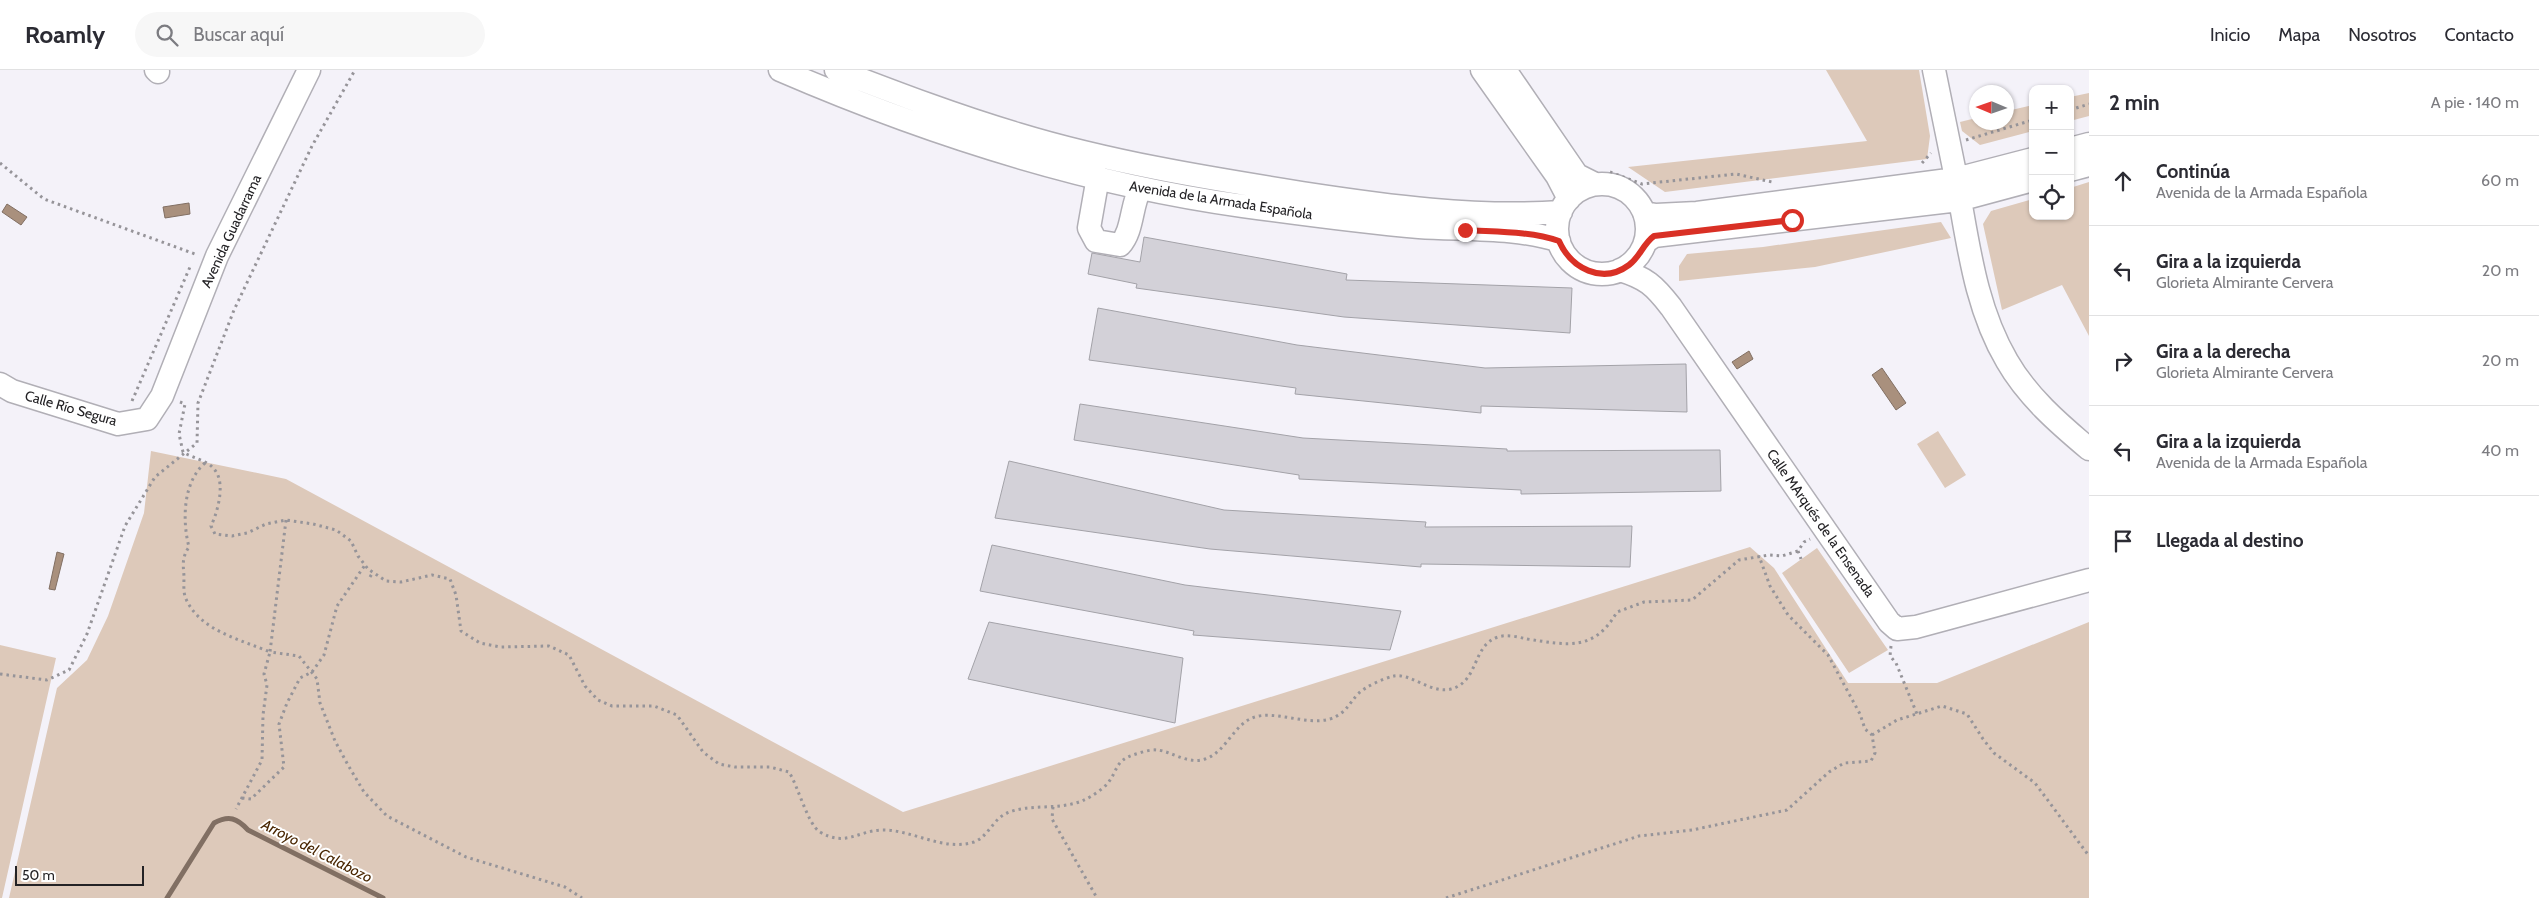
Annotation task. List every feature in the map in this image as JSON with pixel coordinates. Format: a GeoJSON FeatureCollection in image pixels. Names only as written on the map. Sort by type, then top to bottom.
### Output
{"type":"FeatureCollection","features":[{"type":"Feature","properties":{"kind":"street","name":"Avenida Guadarrama"},"geometry":{"type":"LineString","coordinates":[[162,396],[217,256],[310,70]]}},
{"type":"Feature","properties":{"kind":"street","name":"Avenida de la Armada Española"},"geometry":{"type":"LineString","coordinates":[[780,70],[916,124],[1140,189],[1241,206],[1391,224],[1529,234],[1559,241]]}},
{"type":"Feature","properties":{"kind":"street","name":"Avenida de la Armada Española"},"geometry":{"type":"LineString","coordinates":[[836,70],[1018,135],[1106,157],[1266,187],[1364,202],[1521,214],[1565,205]]}},
{"type":"Feature","properties":{"kind":"street"},"geometry":{"type":"LineString","coordinates":[[1482,70],[1557,176],[1565,205]]}},
{"type":"Feature","properties":{"kind":"street"},"geometry":{"type":"LineString","coordinates":[[1505,70],[1577,175],[1602,178],[1625,190],[1637,200],[1644,213],[1647,228],[1645,242],[1639,255],[1629,265],[1620,270],[1602,274],[1588,271],[1575,265],[1565,254],[1559,241],[1558,227],[1565,205],[1581,189],[1602,178]]}},
{"type":"Feature","properties":{"kind":"street"},"geometry":{"type":"LineString","coordinates":[[1934,70],[1983,312],[2006,360],[2026,389],[2053,418],[2089,450]]}},
{"type":"Feature","properties":{"kind":"street"},"geometry":{"type":"LineString","coordinates":[[2074,148],[2089,144]]}},
{"type":"Feature","properties":{"kind":"street"},"geometry":{"type":"LineString","coordinates":[[1644,213],[1656,215],[1697,213],[1958,190],[2029,161]]}},
{"type":"Feature","properties":{"kind":"street"},"geometry":{"type":"LineString","coordinates":[[2074,169],[2089,165]]}},
{"type":"Feature","properties":{"kind":"street"},"geometry":{"type":"LineString","coordinates":[[1098,177],[1089,228],[1096,240],[1105,244],[1120,245],[1126,238],[1134,201],[1140,189]]}},
{"type":"Feature","properties":{"kind":"street"},"geometry":{"type":"LineString","coordinates":[[1645,242],[1654,236],[2029,181]]}},
{"type":"Feature","properties":{"kind":"street","name":"Calle MArqués de la Ensenada"},"geometry":{"type":"LineString","coordinates":[[1620,270],[1639,276],[1652,284],[1671,306],[1889,622],[1897,629]]}},
{"type":"Feature","properties":{"kind":"street","name":"Calle Río Segura"},"geometry":{"type":"LineString","coordinates":[[0,384],[12,391],[118,424],[147,419],[162,396]]}},
{"type":"Feature","properties":{"kind":"street"},"geometry":{"type":"LineString","coordinates":[[1897,629],[1916,627],[2089,580]]}},
{"type":"Feature","properties":{"kind":"path"},"geometry":{"type":"LineString","coordinates":[[0,674],[47,680],[69,670],[88,634],[126,526],[154,477],[183,452],[197,443],[198,403],[234,310],[312,146],[355,70]]}},
{"type":"Feature","properties":{"kind":"path"},"geometry":{"type":"LineString","coordinates":[[2074,109],[2089,104]]}},
{"type":"Feature","properties":{"kind":"path"},"geometry":{"type":"LineString","coordinates":[[1961,142],[2029,121]]}},
{"type":"Feature","properties":{"kind":"path"},"geometry":{"type":"LineString","coordinates":[[0,163],[44,199],[195,254]]}},
{"type":"Feature","properties":{"kind":"path"},"geometry":{"type":"LineString","coordinates":[[1602,178],[1642,184],[1736,174],[1761,181]]}},
{"type":"Feature","properties":{"kind":"path"},"geometry":{"type":"LineString","coordinates":[[162,396],[185,404],[179,434],[183,452]]}},
{"type":"Feature","properties":{"kind":"path"},"geometry":{"type":"LineString","coordinates":[[183,452],[214,468],[219,477],[219,503],[211,526],[215,534],[232,536],[247,533],[266,524],[286,520],[313,524],[336,530],[351,541],[365,565],[386,581],[401,582],[432,575],[450,580],[456,595],[461,631],[480,643],[500,647],[549,646],[569,655],[585,686],[598,700],[612,706],[654,706],[677,715],[703,752],[719,764],[735,767],[770,767],[789,772],[798,788],[810,821],[817,831],[842,840],[880,830],[899,832],[948,843],[974,842],[989,831],[999,818],[1008,812],[1054,807],[1084,800],[1108,784],[1120,761],[1133,755],[1157,749],[1177,758],[1203,760],[1220,751],[1251,718],[1269,714],[1287,719],[1329,719],[1348,709],[1359,693],[1394,676],[1406,677],[1422,685],[1450,689],[1468,679],[1484,645],[1497,637],[1511,636],[1556,644],[1584,644],[1609,625],[1616,612],[1644,602],[1692,600],[1739,560],[1759,556],[1782,556],[1798,551],[1804,542],[1827,532]]}},
{"type":"Feature","properties":{"kind":"path"},"geometry":{"type":"LineString","coordinates":[[205,462],[198,469],[186,499],[186,535],[189,547],[183,556],[185,598],[196,614],[210,625],[246,645],[256,646],[270,652],[299,656],[317,679],[320,702],[335,740],[364,792],[387,816],[466,857],[564,887],[582,898]]}},
{"type":"Feature","properties":{"kind":"path"},"geometry":{"type":"LineString","coordinates":[[236,809],[262,760],[263,715],[268,686],[264,674],[270,652],[286,520]]}},
{"type":"Feature","properties":{"kind":"path"},"geometry":{"type":"LineString","coordinates":[[1798,551],[1801,559]]}},
{"type":"Feature","properties":{"kind":"path"},"geometry":{"type":"LineString","coordinates":[[1446,898],[1640,836],[1692,830],[1787,810],[1829,772],[1844,763],[1871,761],[1876,753],[1872,735],[1866,729],[1860,714],[1828,655],[1788,615],[1770,586],[1759,556]]}},
{"type":"Feature","properties":{"kind":"path"},"geometry":{"type":"LineString","coordinates":[[242,798],[251,799],[284,767],[279,724],[300,678],[312,672],[324,655],[338,606],[365,565]]}},
{"type":"Feature","properties":{"kind":"path"},"geometry":{"type":"LineString","coordinates":[[370,577],[373,572]]}},
{"type":"Feature","properties":{"kind":"path"},"geometry":{"type":"LineString","coordinates":[[1897,629],[1890,656],[1896,663],[1917,714]]}},
{"type":"Feature","properties":{"kind":"path"},"geometry":{"type":"LineString","coordinates":[[1872,735],[1897,720],[1942,706],[1967,714],[1982,739],[1994,753],[2035,783],[2089,856]]}},
{"type":"Feature","properties":{"kind":"path"},"geometry":{"type":"LineString","coordinates":[[1054,807],[1052,819],[1097,898]]}},
{"type":"Feature","properties":{"kind":"shaded area"},"geometry":{"type":"Polygon","coordinates":[[[1826,70],[1919,70],[1930,136],[1927,159],[1665,192],[1628,167],[1867,141],[1826,70]]]}},
{"type":"Feature","properties":{"kind":"shaded area"},"geometry":{"type":"Polygon","coordinates":[[[2089,93],[2089,116],[2074,120],[2074,96],[2089,93]]]}},
{"type":"Feature","properties":{"kind":"shaded area"},"geometry":{"type":"Polygon","coordinates":[[[2029,106],[2029,132],[1980,145],[1962,131],[1960,122],[1969,120],[1969,130],[2014,130],[2014,109],[2029,106]]]}},
{"type":"Feature","properties":{"kind":"shaded area"},"geometry":{"type":"Polygon","coordinates":[[[2089,182],[2089,336],[2062,285],[2002,310],[1983,224],[1991,211],[2029,200],[2029,220],[2074,220],[2074,187],[2089,182]]]}},
{"type":"Feature","properties":{"kind":"shaded area"},"geometry":{"type":"Polygon","coordinates":[[[189,203],[190,214],[165,218],[163,207],[189,203]]]}},
{"type":"Feature","properties":{"kind":"shaded area"},"geometry":{"type":"Polygon","coordinates":[[[7,204],[27,217],[21,225],[2,212],[7,204]]]}},
{"type":"Feature","properties":{"kind":"shaded area"},"geometry":{"type":"Polygon","coordinates":[[[1941,222],[1951,238],[1815,267],[1679,281],[1679,266],[1687,254],[1763,247],[1941,222]]]}},
{"type":"Feature","properties":{"kind":"shaded area"},"geometry":{"type":"Polygon","coordinates":[[[1749,351],[1753,359],[1737,369],[1732,362],[1749,351]]]}},
{"type":"Feature","properties":{"kind":"shaded area"},"geometry":{"type":"Polygon","coordinates":[[[1882,368],[1906,403],[1896,410],[1872,375],[1882,368]]]}},
{"type":"Feature","properties":{"kind":"shaded area"},"geometry":{"type":"Polygon","coordinates":[[[1938,431],[1966,475],[1945,488],[1917,444],[1938,431]]]}},
{"type":"Feature","properties":{"kind":"shaded area"},"geometry":{"type":"Polygon","coordinates":[[[151,451],[286,479],[903,812],[1750,547],[1774,568],[1848,683],[1937,683],[2089,622],[2089,898],[9,898],[57,688],[87,660],[108,616],[144,513],[151,451]]]}},
{"type":"Feature","properties":{"kind":"shaded area"},"geometry":{"type":"Polygon","coordinates":[[[1817,548],[1888,650],[1849,673],[1782,573],[1817,548]]]}},
{"type":"Feature","properties":{"kind":"shaded area"},"geometry":{"type":"Polygon","coordinates":[[[57,552],[64,554],[55,590],[49,589],[57,552]]]}},
{"type":"Feature","properties":{"kind":"shaded area"},"geometry":{"type":"Polygon","coordinates":[[[0,645],[56,658],[2,898],[0,898],[0,645]]]}},
{"type":"Feature","properties":{"kind":"building"},"geometry":{"type":"Polygon","coordinates":[[[1144,237],[1347,274],[1346,280],[1572,288],[1570,333],[1344,317],[1136,288],[1137,284],[1088,274],[1092,253],[1140,262],[1144,237]]]}},
{"type":"Feature","properties":{"kind":"building"},"geometry":{"type":"Polygon","coordinates":[[[1098,308],[1297,345],[1485,368],[1686,364],[1687,412],[1481,406],[1481,413],[1295,394],[1296,388],[1089,360],[1098,308]]]}},
{"type":"Feature","properties":{"kind":"building"},"geometry":{"type":"Polygon","coordinates":[[[1080,404],[1303,438],[1507,449],[1507,451],[1720,450],[1721,491],[1521,494],[1521,490],[1299,479],[1299,475],[1074,440],[1080,404]]]}},
{"type":"Feature","properties":{"kind":"building"},"geometry":{"type":"Polygon","coordinates":[[[1009,461],[1224,510],[1426,522],[1425,527],[1632,526],[1630,567],[1421,564],[1421,567],[1210,549],[995,518],[1009,461]]]}},
{"type":"Feature","properties":{"kind":"building"},"geometry":{"type":"Polygon","coordinates":[[[992,545],[1185,585],[1401,611],[1390,650],[1193,635],[1194,631],[980,591],[992,545]]]}},
{"type":"Feature","properties":{"kind":"building"},"geometry":{"type":"Polygon","coordinates":[[[989,622],[1183,658],[1175,723],[968,679],[989,622]]]}},
{"type":"Feature","properties":{"kind":"waterway","name":"Arroyo del Calabozo"},"geometry":{"type":"LineString","coordinates":[[167,898],[214,823],[224,819],[236,820],[248,830],[383,898]]}},
{"type":"Feature","properties":{"kind":"route"},"geometry":{"type":"LineString","coordinates":[[1465,230],[1529,234],[1559,241],[1565,254],[1575,265],[1588,271],[1602,274],[1616,272],[1629,265],[1639,255],[1645,242],[1654,236],[1792,220]]}}]}
